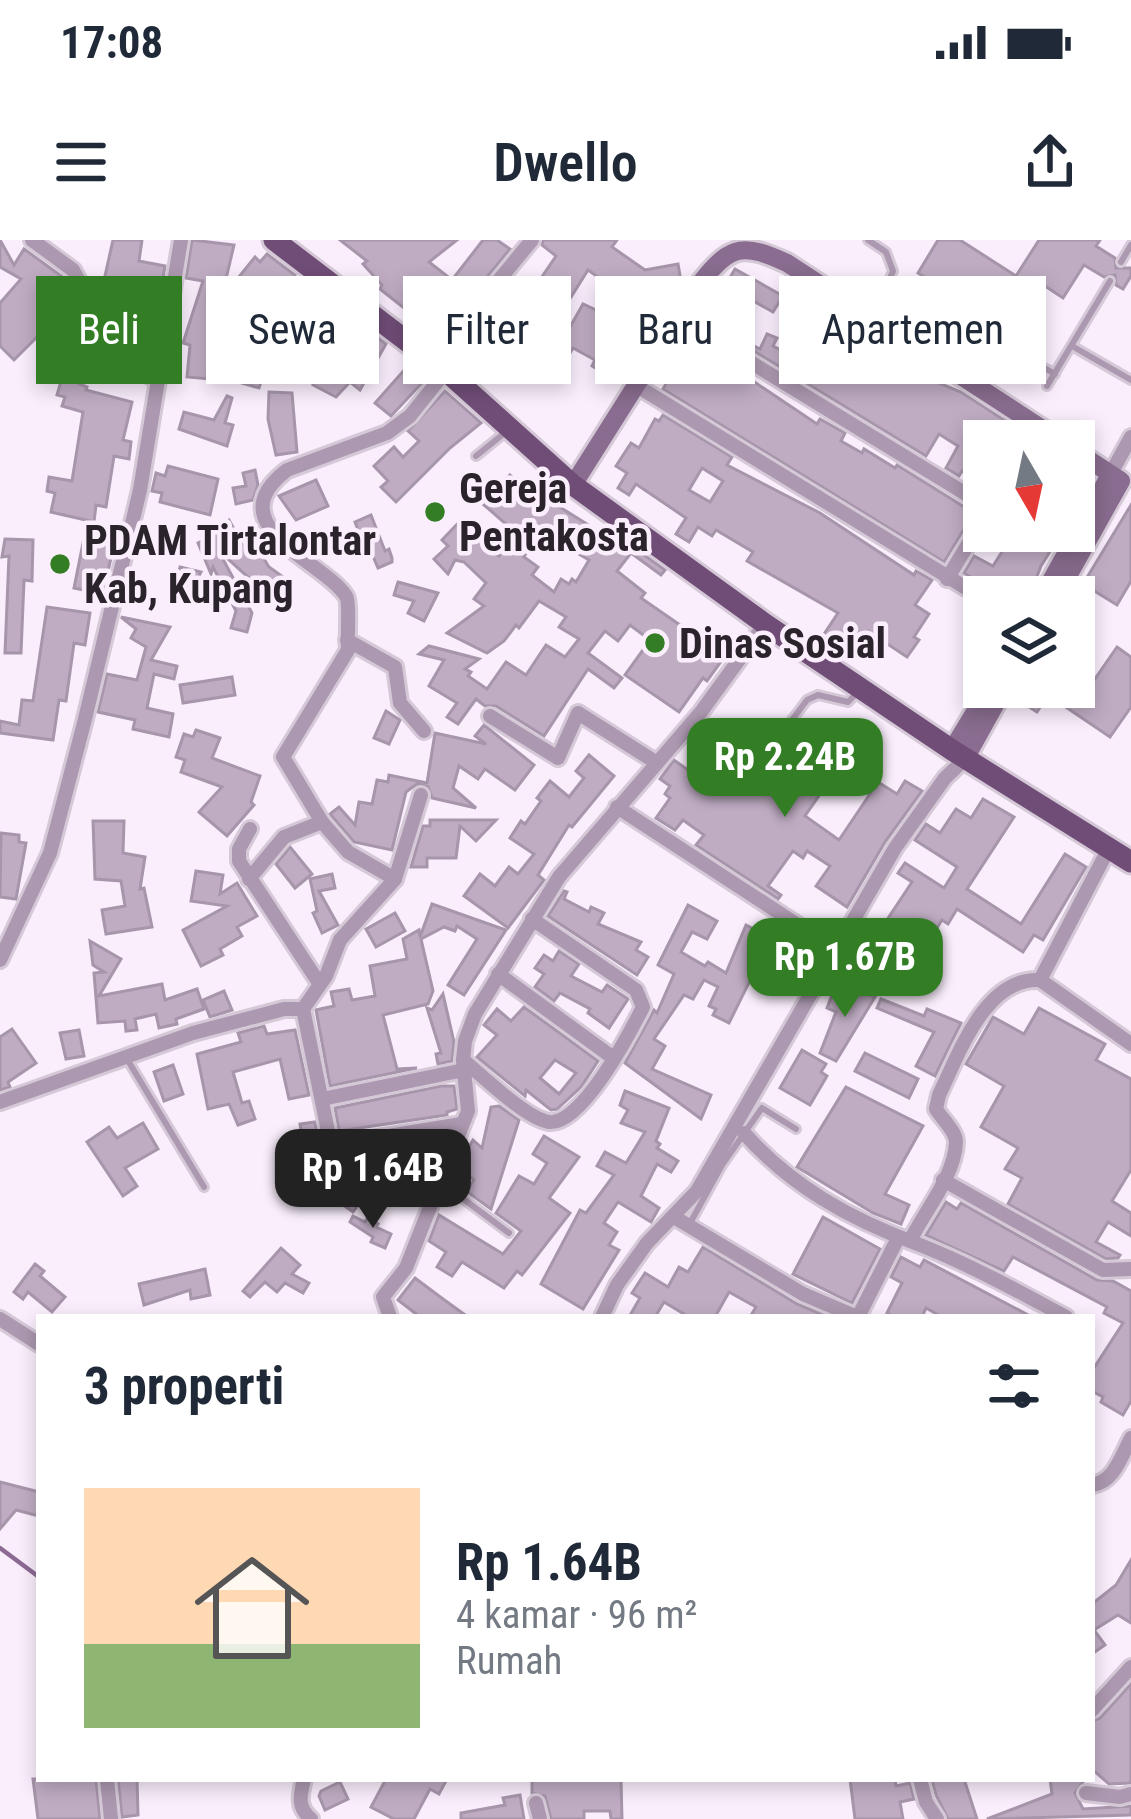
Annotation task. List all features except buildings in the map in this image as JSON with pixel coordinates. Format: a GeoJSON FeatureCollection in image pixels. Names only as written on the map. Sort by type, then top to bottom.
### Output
{"type":"FeatureCollection","features":[{"type":"Feature","properties":{"kind":"main road"},"geometry":{"type":"LineString","coordinates":[[274,240],[403,339]]}},
{"type":"Feature","properties":{"kind":"main road"},"geometry":{"type":"LineString","coordinates":[[459,384],[573,484],[766,624],[958,754],[1131,862]]}},
{"type":"Feature","properties":{"kind":"street"},"geometry":{"type":"LineString","coordinates":[[32,240],[76,276]]}},
{"type":"Feature","properties":{"kind":"street"},"geometry":{"type":"LineString","coordinates":[[175,276],[181,240]]}},
{"type":"Feature","properties":{"kind":"street"},"geometry":{"type":"LineString","coordinates":[[505,276],[532,240]]}},
{"type":"Feature","properties":{"kind":"street"},"geometry":{"type":"LineString","coordinates":[[708,276],[719,260],[741,249],[756,248],[808,276]]}},
{"type":"Feature","properties":{"kind":"street"},"geometry":{"type":"LineString","coordinates":[[755,365],[963,492]]}},
{"type":"Feature","properties":{"kind":"street"},"geometry":{"type":"LineString","coordinates":[[0,960],[50,853],[62,812],[140,490],[157,384]]}},
{"type":"Feature","properties":{"kind":"street"},"geometry":{"type":"LineString","coordinates":[[395,879],[348,852],[322,822],[284,757],[343,660],[349,601],[274,534],[263,502],[274,479],[286,470],[387,433],[410,416],[429,384]]}},
{"type":"Feature","properties":{"kind":"street"},"geometry":{"type":"LineString","coordinates":[[964,384],[1014,420]]}},
{"type":"Feature","properties":{"kind":"street"},"geometry":{"type":"LineString","coordinates":[[573,484],[637,386],[963,588]]}},
{"type":"Feature","properties":{"kind":"street"},"geometry":{"type":"LineString","coordinates":[[1068,576],[1123,477],[1131,437]]}},
{"type":"Feature","properties":{"kind":"street"},"geometry":{"type":"LineString","coordinates":[[1095,462],[1123,477]]}},
{"type":"Feature","properties":{"kind":"street"},"geometry":{"type":"LineString","coordinates":[[1056,576],[1123,477]]}},
{"type":"Feature","properties":{"kind":"street"},"geometry":{"type":"LineString","coordinates":[[947,579],[963,552]]}},
{"type":"Feature","properties":{"kind":"street"},"geometry":{"type":"LineString","coordinates":[[388,1314],[383,1297],[406,1268],[468,1111],[464,1065],[468,1029],[498,974],[559,877],[701,712],[766,624]]}},
{"type":"Feature","properties":{"kind":"street"},"geometry":{"type":"LineString","coordinates":[[347,640],[395,668],[400,703],[424,731]]}},
{"type":"Feature","properties":{"kind":"street"},"geometry":{"type":"LineString","coordinates":[[603,1314],[647,1243],[682,1221],[756,1104],[836,950],[895,848],[945,778],[980,708]]}},
{"type":"Feature","properties":{"kind":"street"},"geometry":{"type":"LineString","coordinates":[[958,754],[990,708]]}},
{"type":"Feature","properties":{"kind":"street"},"geometry":{"type":"LineString","coordinates":[[490,716],[559,758],[578,713],[657,764]]}},
{"type":"Feature","properties":{"kind":"street"},"geometry":{"type":"LineString","coordinates":[[421,795],[395,879],[340,940],[303,1009],[330,1142],[461,1124]]}},
{"type":"Feature","properties":{"kind":"street"},"geometry":{"type":"LineString","coordinates":[[617,807],[836,950]]}},
{"type":"Feature","properties":{"kind":"street"},"geometry":{"type":"LineString","coordinates":[[249,879],[284,837],[322,822]]}},
{"type":"Feature","properties":{"kind":"street"},"geometry":{"type":"LineString","coordinates":[[250,829],[239,849],[239,862],[319,983]]}},
{"type":"Feature","properties":{"kind":"street"},"geometry":{"type":"LineString","coordinates":[[1040,980],[1109,848]]}},
{"type":"Feature","properties":{"kind":"street"},"geometry":{"type":"LineString","coordinates":[[322,1099],[464,1065],[549,1122],[565,1119],[580,1108],[644,1007],[641,995],[532,920]]}},
{"type":"Feature","properties":{"kind":"street"},"geometry":{"type":"LineString","coordinates":[[498,974],[612,1057]]}},
{"type":"Feature","properties":{"kind":"street"},"geometry":{"type":"LineString","coordinates":[[860,1314],[943,1180],[956,1136],[936,1109],[939,1095],[993,999],[1017,982],[1040,980],[1131,1044]]}},
{"type":"Feature","properties":{"kind":"street"},"geometry":{"type":"LineString","coordinates":[[0,1102],[193,1033],[284,1009],[303,1009]]}},
{"type":"Feature","properties":{"kind":"street"},"geometry":{"type":"LineString","coordinates":[[744,1133],[792,1179],[831,1205],[1060,1314]]}},
{"type":"Feature","properties":{"kind":"street"},"geometry":{"type":"LineString","coordinates":[[943,1180],[1102,1270],[1131,1269]]}},
{"type":"Feature","properties":{"kind":"street"},"geometry":{"type":"LineString","coordinates":[[682,1221],[803,1294],[851,1314]]}},
{"type":"Feature","properties":{"kind":"street"},"geometry":{"type":"LineString","coordinates":[[0,1319],[36,1342]]}},
{"type":"Feature","properties":{"kind":"street"},"geometry":{"type":"LineString","coordinates":[[1095,1484],[1111,1476],[1131,1438]]}},
{"type":"Feature","properties":{"kind":"street"},"geometry":{"type":"LineString","coordinates":[[1095,1707],[1131,1667]]}},
{"type":"Feature","properties":{"kind":"street"},"geometry":{"type":"LineString","coordinates":[[106,1782],[111,1819]]}},
{"type":"Feature","properties":{"kind":"street"},"geometry":{"type":"LineString","coordinates":[[303,1782],[299,1799],[311,1819]]}},
{"type":"Feature","properties":{"kind":"street"},"geometry":{"type":"LineString","coordinates":[[921,1782],[937,1819]]}},
{"type":"Feature","properties":{"kind":"street"},"geometry":{"type":"LineString","coordinates":[[1086,1793],[1131,1794]]}},
{"type":"Feature","properties":{"kind":"lane"},"geometry":{"type":"LineString","coordinates":[[868,240],[891,259],[891,276]]}},
{"type":"Feature","properties":{"kind":"lane"},"geometry":{"type":"LineString","coordinates":[[1121,262],[1131,245]]}},
{"type":"Feature","properties":{"kind":"lane"},"geometry":{"type":"LineString","coordinates":[[1047,386],[1110,281]]}},
{"type":"Feature","properties":{"kind":"lane"},"geometry":{"type":"LineString","coordinates":[[1072,346],[1131,380]]}},
{"type":"Feature","properties":{"kind":"lane"},"geometry":{"type":"LineString","coordinates":[[1046,369],[1055,374]]}},
{"type":"Feature","properties":{"kind":"lane"},"geometry":{"type":"LineString","coordinates":[[476,456],[509,428]]}},
{"type":"Feature","properties":{"kind":"lane"},"geometry":{"type":"LineString","coordinates":[[761,761],[807,700],[818,695],[848,702],[861,688]]}},
{"type":"Feature","properties":{"kind":"lane"},"geometry":{"type":"LineString","coordinates":[[127,1059],[204,1187]]}},
{"type":"Feature","properties":{"kind":"lane"},"geometry":{"type":"LineString","coordinates":[[682,1221],[744,1133],[756,1104],[796,1130]]}},
{"type":"Feature","properties":{"kind":"lane"},"geometry":{"type":"LineString","coordinates":[[439,1181],[509,1233]]}},
{"type":"Feature","properties":{"kind":"waterway"},"geometry":{"type":"LineString","coordinates":[[0,1548],[36,1575]]}},
{"type":"Feature","properties":{"kind":"place","name":"Gereja Pentakosta"},"geometry":{"type":"Point","coordinates":[435,512]}},
{"type":"Feature","properties":{"kind":"place","name":"PDAM Tirtalontar Kab, Kupang"},"geometry":{"type":"Point","coordinates":[60,564]}},
{"type":"Feature","properties":{"kind":"place","name":"Dinas Sosial"},"geometry":{"type":"Point","coordinates":[655,643]}}]}
